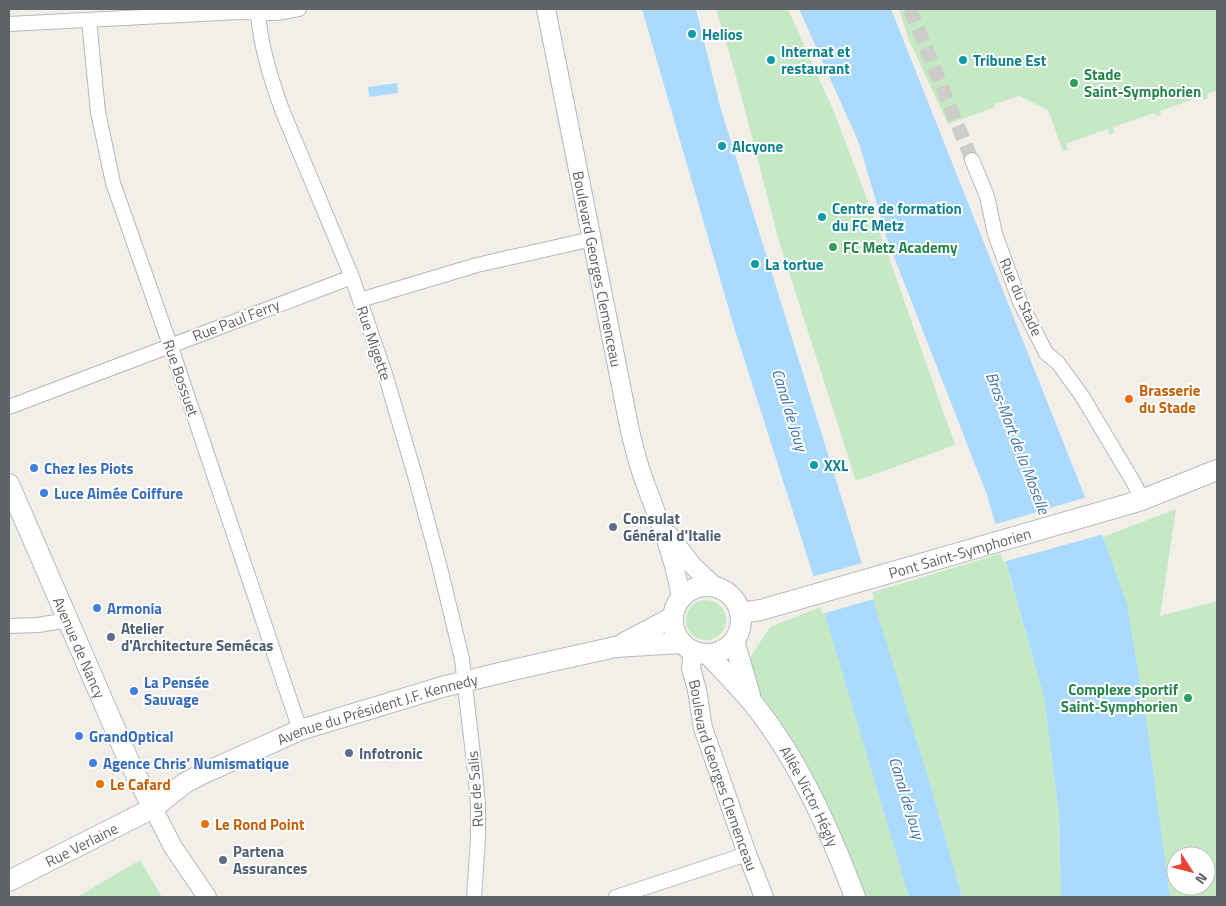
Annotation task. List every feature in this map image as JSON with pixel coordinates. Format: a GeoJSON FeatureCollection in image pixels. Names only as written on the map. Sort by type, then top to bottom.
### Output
{"type":"FeatureCollection","features":[{"type":"Feature","properties":{"kind":"main road","name":"Pont Saint-Symphorien"},"geometry":{"type":"LineString","coordinates":[[740,613],[761,610],[1132,503],[1217,470]]}},
{"type":"Feature","properties":{"kind":"main road","name":"Avenue de Nancy"},"geometry":{"type":"LineString","coordinates":[[9,484],[128,759],[153,808]]}},
{"type":"Feature","properties":{"kind":"main road"},"geometry":{"type":"LineString","coordinates":[[714,588],[731,596],[740,613],[738,632],[734,641],[722,650],[694,649],[676,635],[674,626],[677,608],[693,589],[714,588]]}},
{"type":"Feature","properties":{"kind":"main road","name":"Avenue du Président J.F. Kennedy"},"geometry":{"type":"LineString","coordinates":[[615,647],[677,608]]}},
{"type":"Feature","properties":{"kind":"main road","name":"Allée Victor Hégly"},"geometry":{"type":"LineString","coordinates":[[734,641],[752,702]]}},
{"type":"Feature","properties":{"kind":"main road","name":"Avenue du Président J.F. Kennedy"},"geometry":{"type":"LineString","coordinates":[[153,808],[200,774],[300,730],[466,682],[615,647],[694,649]]}},
{"type":"Feature","properties":{"kind":"main road","name":"Allée Victor Hégly"},"geometry":{"type":"LineString","coordinates":[[694,649],[752,702],[787,752],[817,806],[855,897]]}},
{"type":"Feature","properties":{"kind":"main road","name":"Rue Verlaine"},"geometry":{"type":"LineString","coordinates":[[9,881],[153,808]]}},
{"type":"Feature","properties":{"kind":"street"},"geometry":{"type":"LineString","coordinates":[[9,24],[258,10],[276,13],[299,9]]}},
{"type":"Feature","properties":{"kind":"street","name":"Boulevard Georges Clemenceau"},"geometry":{"type":"LineString","coordinates":[[546,9],[630,431],[643,478],[662,526],[677,572],[677,608]]}},
{"type":"Feature","properties":{"kind":"street","name":"Rue Migette"},"geometry":{"type":"LineString","coordinates":[[258,10],[272,84],[352,277],[386,377],[442,576],[466,682]]}},
{"type":"Feature","properties":{"kind":"street","name":"Rue Bossuet"},"geometry":{"type":"LineString","coordinates":[[89,20],[98,112],[113,182],[300,730]]}},
{"type":"Feature","properties":{"kind":"street","name":"Rue du Stade"},"geometry":{"type":"LineString","coordinates":[[972,160],[987,196],[995,234],[1020,302],[1046,352],[1058,363],[1082,396],[1131,478],[1137,489],[1132,503]]}},
{"type":"Feature","properties":{"kind":"street"},"geometry":{"type":"LineString","coordinates":[[360,300],[477,265],[592,239]]}},
{"type":"Feature","properties":{"kind":"street","name":"Rue Paul Ferry"},"geometry":{"type":"LineString","coordinates":[[9,407],[352,277]]}},
{"type":"Feature","properties":{"kind":"street","name":"Boulevard Georges Clemenceau"},"geometry":{"type":"LineString","coordinates":[[662,526],[692,565],[714,588]]}},
{"type":"Feature","properties":{"kind":"street"},"geometry":{"type":"LineString","coordinates":[[9,626],[38,625],[68,620]]}},
{"type":"Feature","properties":{"kind":"street","name":"Boulevard Georges Clemenceau"},"geometry":{"type":"LineString","coordinates":[[694,649],[690,668],[698,690],[703,728],[764,897]]}},
{"type":"Feature","properties":{"kind":"street","name":"Rue de Salis"},"geometry":{"type":"LineString","coordinates":[[466,682],[478,804],[477,869],[474,897]]}},
{"type":"Feature","properties":{"kind":"street"},"geometry":{"type":"LineString","coordinates":[[153,808],[173,847],[206,897]]}},
{"type":"Feature","properties":{"kind":"street"},"geometry":{"type":"LineString","coordinates":[[616,897],[747,854]]}},
{"type":"Feature","properties":{"kind":"green space","name":"FC Metz Academy"},"geometry":{"type":"Polygon","coordinates":[[[716,9],[788,9],[834,112],[887,252],[955,445],[856,481],[779,241],[736,76],[716,9]]]}},
{"type":"Feature","properties":{"kind":"green space","name":"Stade Saint-Symphorien"},"geometry":{"type":"Polygon","coordinates":[[[899,9],[1217,9],[1217,90],[1207,94],[1208,98],[1204,100],[1202,96],[1160,111],[1161,115],[1156,116],[1154,113],[1113,127],[1114,133],[1110,135],[1107,129],[1066,144],[1068,150],[1063,151],[1048,110],[1019,96],[948,124],[908,38],[899,9]]]}},
{"type":"Feature","properties":{"kind":"green space"},"geometry":{"type":"Polygon","coordinates":[[[1176,509],[1160,616],[1217,601],[1217,897],[1170,897],[1216,896],[1216,846],[1166,846],[1166,867],[1147,725],[1103,537],[1176,509]]]}},
{"type":"Feature","properties":{"kind":"green space"},"geometry":{"type":"Polygon","coordinates":[[[1003,553],[1044,697],[1059,815],[1061,897],[962,897],[929,780],[870,593],[1003,553]]]}},
{"type":"Feature","properties":{"kind":"green space"},"geometry":{"type":"Polygon","coordinates":[[[702,600],[710,600],[717,603],[723,609],[726,620],[723,631],[717,637],[710,640],[702,640],[695,637],[689,631],[686,624],[686,616],[689,609],[695,603],[702,600]]]}},
{"type":"Feature","properties":{"kind":"green space"},"geometry":{"type":"Polygon","coordinates":[[[823,606],[909,897],[853,897],[752,702],[749,667],[751,656],[770,627],[823,606]]]}},
{"type":"Feature","properties":{"kind":"green space"},"geometry":{"type":"Polygon","coordinates":[[[140,860],[162,897],[77,897],[140,860]]]}},
{"type":"Feature","properties":{"kind":"water","name":"Canal de Jouy"},"geometry":{"type":"Polygon","coordinates":[[[642,9],[696,9],[720,106],[929,780],[962,897],[909,897],[816,584],[734,327],[642,9]]]}},
{"type":"Feature","properties":{"kind":"water","name":"Bras-Mort de la Moselle"},"geometry":{"type":"Polygon","coordinates":[[[799,9],[891,9],[1085,497],[1103,537],[1127,605],[1147,725],[1166,867],[1166,896],[1170,897],[1061,897],[1059,815],[1044,697],[987,495],[887,239],[859,143],[799,9]]]}},
{"type":"Feature","properties":{"kind":"water"},"geometry":{"type":"Polygon","coordinates":[[[397,83],[398,93],[369,97],[368,87],[397,83]]]}},
{"type":"Feature","properties":{"kind":"pier"},"geometry":{"type":"Polygon","coordinates":[[[1087,497],[1104,534],[1003,562],[993,525],[1087,497]]]}},
{"type":"Feature","properties":{"kind":"pier"},"geometry":{"type":"Polygon","coordinates":[[[863,563],[874,599],[822,614],[811,577],[863,563]]]}},
{"type":"Feature","properties":{"kind":"tunnel"},"geometry":{"type":"LineString","coordinates":[[910,9],[972,160]]}},
{"type":"Feature","properties":{"kind":"place","name":"Helios"},"geometry":{"type":"Point","coordinates":[692,34]}},
{"type":"Feature","properties":{"kind":"place","name":"Internat et restaurant"},"geometry":{"type":"Point","coordinates":[771,60]}},
{"type":"Feature","properties":{"kind":"place","name":"Tribune Est"},"geometry":{"type":"Point","coordinates":[963,60]}},
{"type":"Feature","properties":{"kind":"place","name":"Stade Saint-Symphorien"},"geometry":{"type":"Point","coordinates":[1074,83]}},
{"type":"Feature","properties":{"kind":"place","name":"Alcyone"},"geometry":{"type":"Point","coordinates":[722,146]}},
{"type":"Feature","properties":{"kind":"place","name":"Centre de formation du FC Metz"},"geometry":{"type":"Point","coordinates":[822,217]}},
{"type":"Feature","properties":{"kind":"place","name":"FC Metz Academy"},"geometry":{"type":"Point","coordinates":[833,247]}},
{"type":"Feature","properties":{"kind":"place","name":"La tortue"},"geometry":{"type":"Point","coordinates":[755,264]}},
{"type":"Feature","properties":{"kind":"place","name":"Brasserie du Stade"},"geometry":{"type":"Point","coordinates":[1129,399]}},
{"type":"Feature","properties":{"kind":"place","name":"XXL"},"geometry":{"type":"Point","coordinates":[814,465]}},
{"type":"Feature","properties":{"kind":"place","name":"Chez les Piots"},"geometry":{"type":"Point","coordinates":[34,468]}},
{"type":"Feature","properties":{"kind":"place","name":"Luce Aimée Coiffure"},"geometry":{"type":"Point","coordinates":[44,493]}},
{"type":"Feature","properties":{"kind":"place","name":"Consulat Général d'Italie"},"geometry":{"type":"Point","coordinates":[613,527]}},
{"type":"Feature","properties":{"kind":"place","name":"Armonia"},"geometry":{"type":"Point","coordinates":[97,608]}},
{"type":"Feature","properties":{"kind":"place","name":"Atelier d'Architecture Semécas"},"geometry":{"type":"Point","coordinates":[111,637]}},
{"type":"Feature","properties":{"kind":"place","name":"La Pensée Sauvage"},"geometry":{"type":"Point","coordinates":[134,691]}},
{"type":"Feature","properties":{"kind":"place","name":"Complexe sportif Saint-Symphorien"},"geometry":{"type":"Point","coordinates":[1188,698]}},
{"type":"Feature","properties":{"kind":"place","name":"GrandOptical"},"geometry":{"type":"Point","coordinates":[79,736]}},
{"type":"Feature","properties":{"kind":"place","name":"Infotronic"},"geometry":{"type":"Point","coordinates":[349,753]}},
{"type":"Feature","properties":{"kind":"place","name":"Agence Chris' Numismatique"},"geometry":{"type":"Point","coordinates":[93,763]}},
{"type":"Feature","properties":{"kind":"place","name":"Le Cafard"},"geometry":{"type":"Point","coordinates":[100,784]}},
{"type":"Feature","properties":{"kind":"place","name":"Le Rond Point"},"geometry":{"type":"Point","coordinates":[205,824]}},
{"type":"Feature","properties":{"kind":"place","name":"Partena Assurances"},"geometry":{"type":"Point","coordinates":[223,860]}}]}
